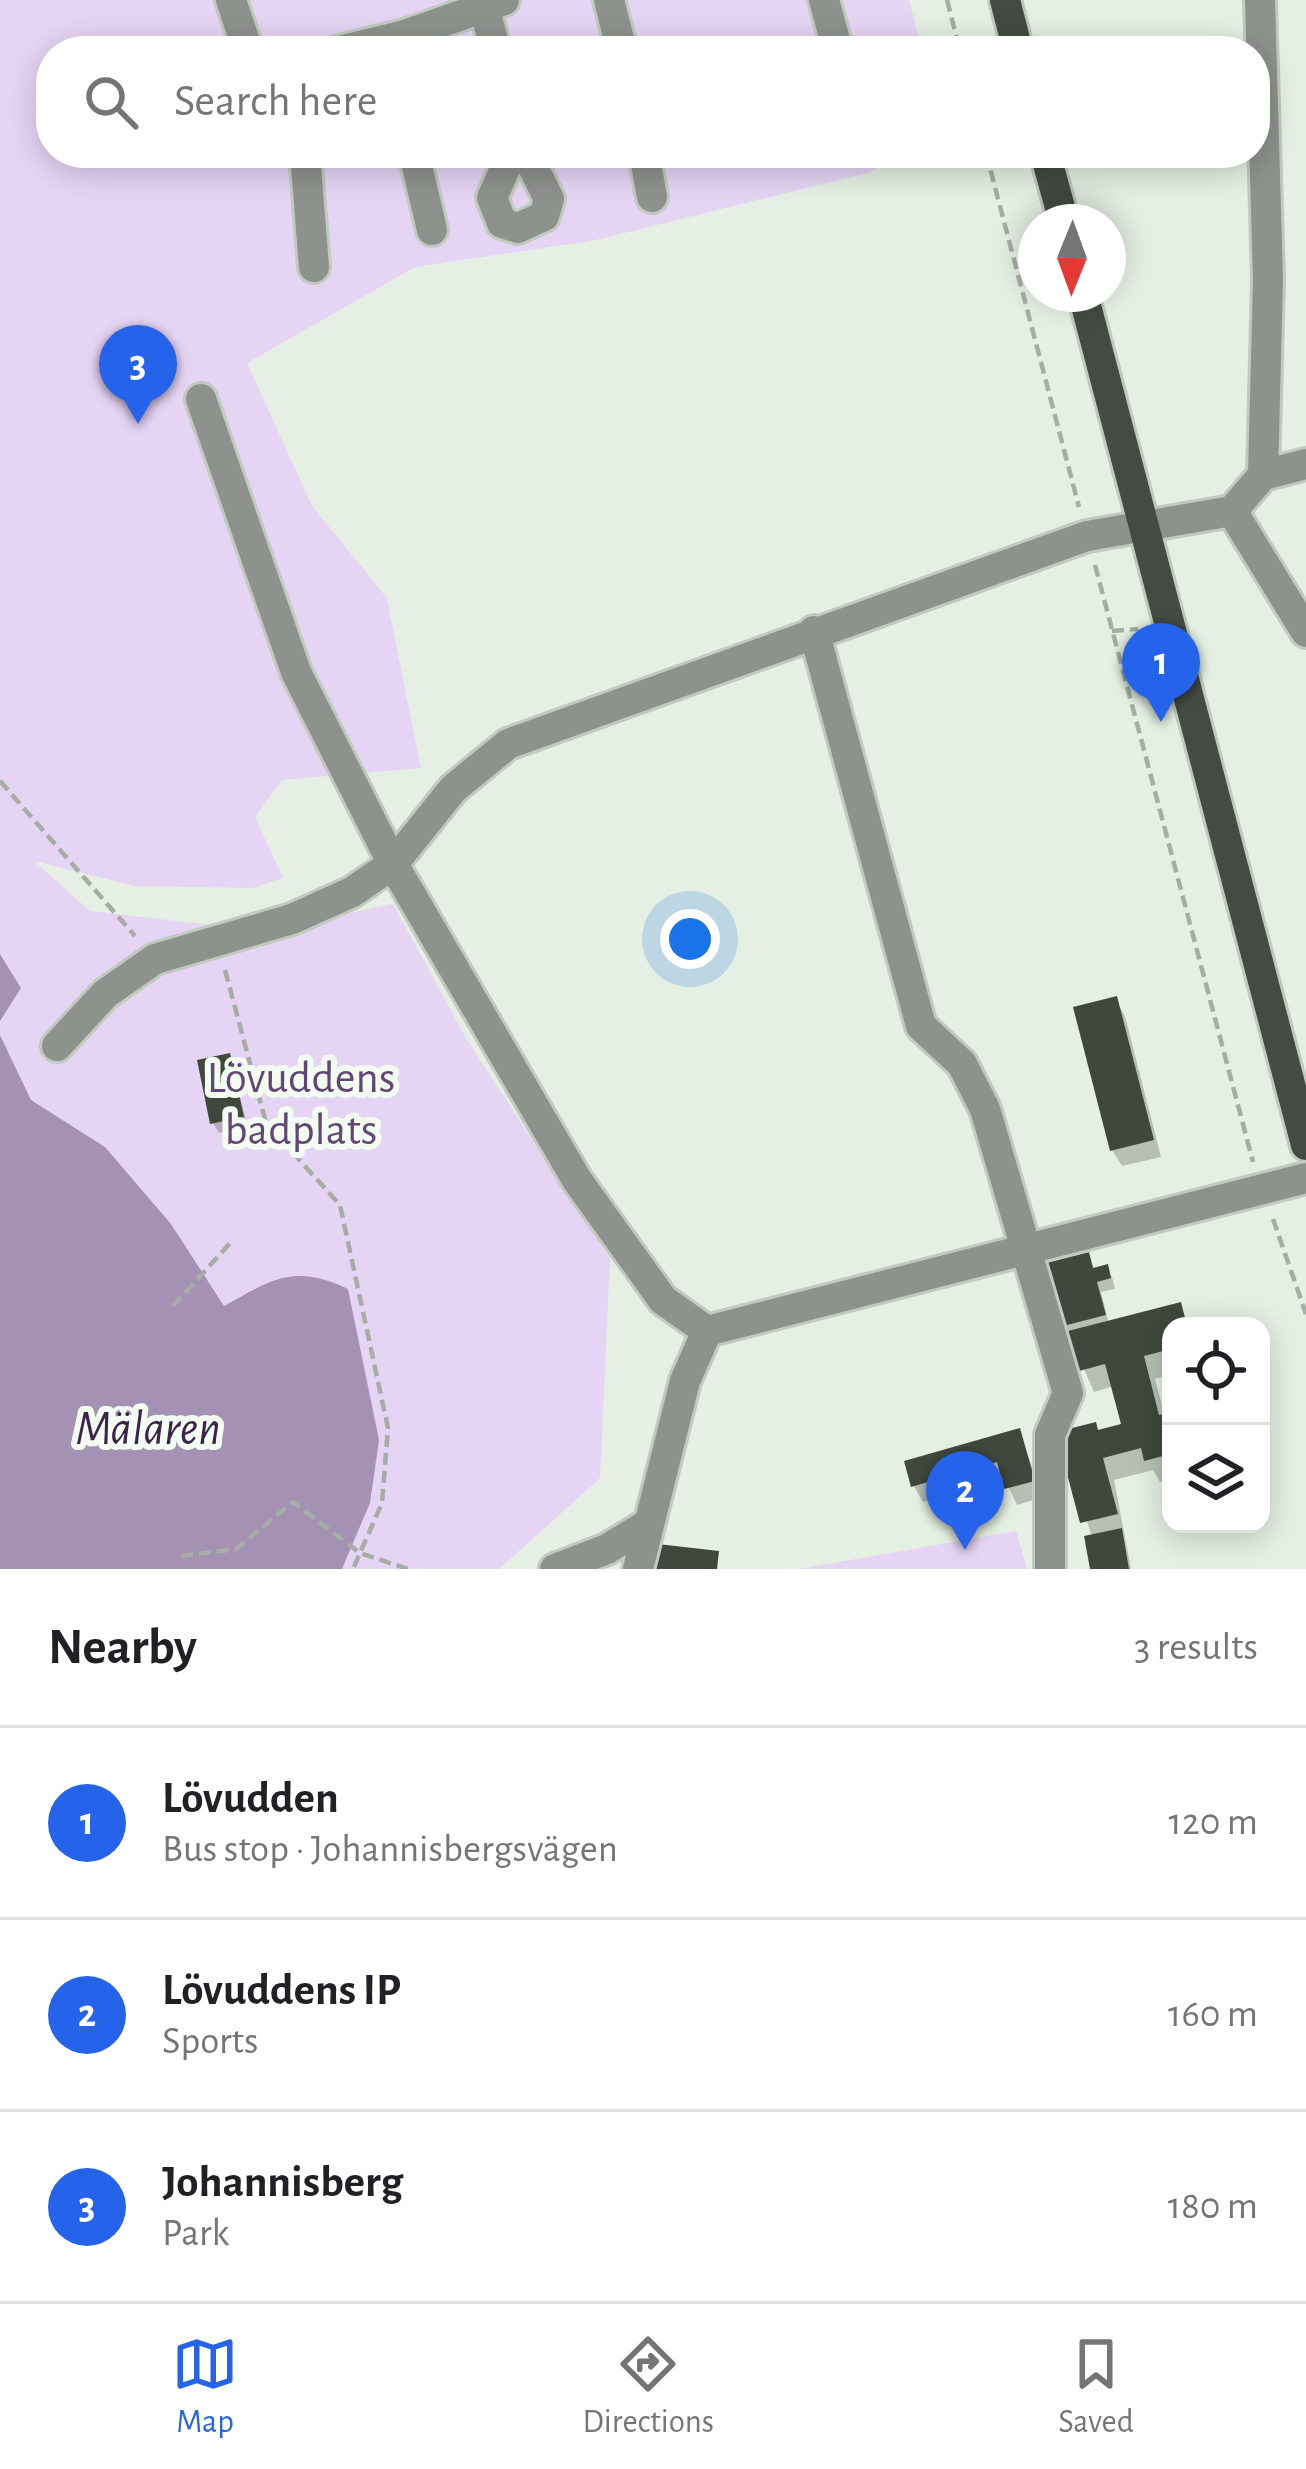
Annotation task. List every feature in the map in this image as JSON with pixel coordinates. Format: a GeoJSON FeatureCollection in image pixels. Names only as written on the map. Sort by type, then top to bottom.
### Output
{"type":"FeatureCollection","features":[{"type":"Feature","properties":{"kind":"main road"},"geometry":{"type":"LineString","coordinates":[[1005,0],[1014,36]]}},
{"type":"Feature","properties":{"kind":"main road"},"geometry":{"type":"LineString","coordinates":[[1050,168],[1059,204]]}},
{"type":"Feature","properties":{"kind":"main road"},"geometry":{"type":"LineString","coordinates":[[1088,312],[1306,1145]]}},
{"type":"Feature","properties":{"kind":"street"},"geometry":{"type":"LineString","coordinates":[[231,0],[243,36]]}},
{"type":"Feature","properties":{"kind":"street"},"geometry":{"type":"LineString","coordinates":[[609,0],[618,36]]}},
{"type":"Feature","properties":{"kind":"street"},"geometry":{"type":"LineString","coordinates":[[824,0],[834,36]]}},
{"type":"Feature","properties":{"kind":"street"},"geometry":{"type":"LineString","coordinates":[[1260,0],[1261,36]]}},
{"type":"Feature","properties":{"kind":"street"},"geometry":{"type":"LineString","coordinates":[[409,36],[490,2],[494,36]]}},
{"type":"Feature","properties":{"kind":"street"},"geometry":{"type":"LineString","coordinates":[[305,168],[314,267]]}},
{"type":"Feature","properties":{"kind":"street"},"geometry":{"type":"LineString","coordinates":[[418,168],[432,230]]}},
{"type":"Feature","properties":{"kind":"street"},"geometry":{"type":"LineString","coordinates":[[505,168],[492,197],[502,223],[518,228],[544,216],[550,199],[534,168]]}},
{"type":"Feature","properties":{"kind":"street"},"geometry":{"type":"LineString","coordinates":[[647,168],[652,196]]}},
{"type":"Feature","properties":{"kind":"street"},"geometry":{"type":"LineString","coordinates":[[1263,475],[1268,280],[1265,168]]}},
{"type":"Feature","properties":{"kind":"street"},"geometry":{"type":"LineString","coordinates":[[201,399],[296,672],[393,865],[578,1180],[663,1300],[707,1331],[1306,1178]]}},
{"type":"Feature","properties":{"kind":"street"},"geometry":{"type":"LineString","coordinates":[[57,1046],[105,994],[154,958],[292,920],[352,892],[393,865],[453,789],[508,744],[1087,536],[1143,522],[1232,511],[1263,475],[1306,464]]}},
{"type":"Feature","properties":{"kind":"street"},"geometry":{"type":"LineString","coordinates":[[1232,511],[1306,632]]}},
{"type":"Feature","properties":{"kind":"street"},"geometry":{"type":"LineString","coordinates":[[814,631],[921,1026],[962,1064],[985,1109],[1068,1393],[1050,1435],[1050,1569]]}},
{"type":"Feature","properties":{"kind":"street"},"geometry":{"type":"LineString","coordinates":[[638,1569],[645,1526],[685,1382],[707,1331]]}},
{"type":"Feature","properties":{"kind":"street"},"geometry":{"type":"LineString","coordinates":[[555,1569],[645,1526]]}},
{"type":"Feature","properties":{"kind":"path"},"geometry":{"type":"LineString","coordinates":[[946,0],[956,36]]}},
{"type":"Feature","properties":{"kind":"path"},"geometry":{"type":"LineString","coordinates":[[990,168],[1262,1189],[1306,1314]]}},
{"type":"Feature","properties":{"kind":"path"},"geometry":{"type":"LineString","coordinates":[[1112,631],[1138,629]]}},
{"type":"Feature","properties":{"kind":"path"},"geometry":{"type":"LineString","coordinates":[[0,781],[154,958]]}},
{"type":"Feature","properties":{"kind":"path"},"geometry":{"type":"LineString","coordinates":[[219,940],[266,1123],[340,1205],[388,1428],[382,1503],[353,1569]]}},
{"type":"Feature","properties":{"kind":"path"},"geometry":{"type":"LineString","coordinates":[[173,1306],[233,1240]]}},
{"type":"Feature","properties":{"kind":"path"},"geometry":{"type":"LineString","coordinates":[[181,1556],[236,1549],[293,1502],[360,1553],[408,1569]]}},
{"type":"Feature","properties":{"kind":"green space","name":"Lövuddens badplats"},"geometry":{"type":"Polygon","coordinates":[[[0,0],[909,0],[918,36],[36,36],[36,168],[877,168],[596,240],[415,267],[247,363],[312,506],[387,598],[421,768],[282,780],[255,817],[283,878],[253,888],[135,886],[34,861],[90,911],[263,931],[393,904],[467,1040],[610,1259],[600,1478],[499,1569],[342,1569],[370,1503],[224,1307],[171,1224],[105,1147],[31,1100],[0,1034],[0,1021],[21,988],[0,954],[0,0]]]}},
{"type":"Feature","properties":{"kind":"green space"},"geometry":{"type":"Polygon","coordinates":[[[1016,1531],[1027,1569],[799,1569],[1016,1531]]]}},
{"type":"Feature","properties":{"kind":"water"},"geometry":{"type":"Polygon","coordinates":[[[0,954],[21,988],[0,1021],[0,954]]]}},
{"type":"Feature","properties":{"kind":"water","name":"Mälaren"},"geometry":{"type":"Polygon","coordinates":[[[0,1035],[31,1100],[105,1147],[171,1224],[224,1306],[255,1289],[297,1276],[348,1289],[379,1440],[370,1503],[342,1569],[0,1569],[0,1035]]]}},
{"type":"Feature","properties":{"kind":"building"},"geometry":{"type":"Polygon","coordinates":[[[1117,996],[1154,1140],[1110,1151],[1073,1007],[1117,996]]]}},
{"type":"Feature","properties":{"kind":"building"},"geometry":{"type":"Polygon","coordinates":[[[230,1053],[244,1117],[210,1124],[197,1060],[230,1053]]]}},
{"type":"Feature","properties":{"kind":"building"},"geometry":{"type":"Polygon","coordinates":[[[1089,1252],[1093,1268],[1108,1264],[1111,1278],[1097,1282],[1106,1315],[1063,1326],[1046,1263],[1089,1252]]]}},
{"type":"Feature","properties":{"kind":"building"},"geometry":{"type":"Polygon","coordinates":[[[1181,1302],[1185,1317],[1162,1317],[1162,1351],[1144,1356],[1162,1414],[1162,1456],[1144,1461],[1141,1448],[1103,1458],[1118,1514],[1080,1523],[1056,1432],[1096,1422],[1098,1430],[1121,1424],[1105,1364],[1079,1371],[1068,1331],[1181,1302]]]}},
{"type":"Feature","properties":{"kind":"building"},"geometry":{"type":"Polygon","coordinates":[[[1020,1428],[1035,1481],[1004,1489],[997,1462],[911,1487],[904,1461],[1020,1428]]]}},
{"type":"Feature","properties":{"kind":"building"},"geometry":{"type":"Polygon","coordinates":[[[1122,1528],[1129,1569],[1090,1569],[1084,1536],[1122,1528]]]}},
{"type":"Feature","properties":{"kind":"building"},"geometry":{"type":"Polygon","coordinates":[[[658,1544],[719,1551],[717,1569],[655,1569],[658,1544]]]}},
{"type":"Feature","properties":{"kind":"place","name":"Johannisberg"},"geometry":{"type":"Point","coordinates":[138,424]}},
{"type":"Feature","properties":{"kind":"place","name":"Lövudden"},"geometry":{"type":"Point","coordinates":[1161,722]}},
{"type":"Feature","properties":{"kind":"place","name":"Lövuddens IP"},"geometry":{"type":"Point","coordinates":[965,1550]}}]}
